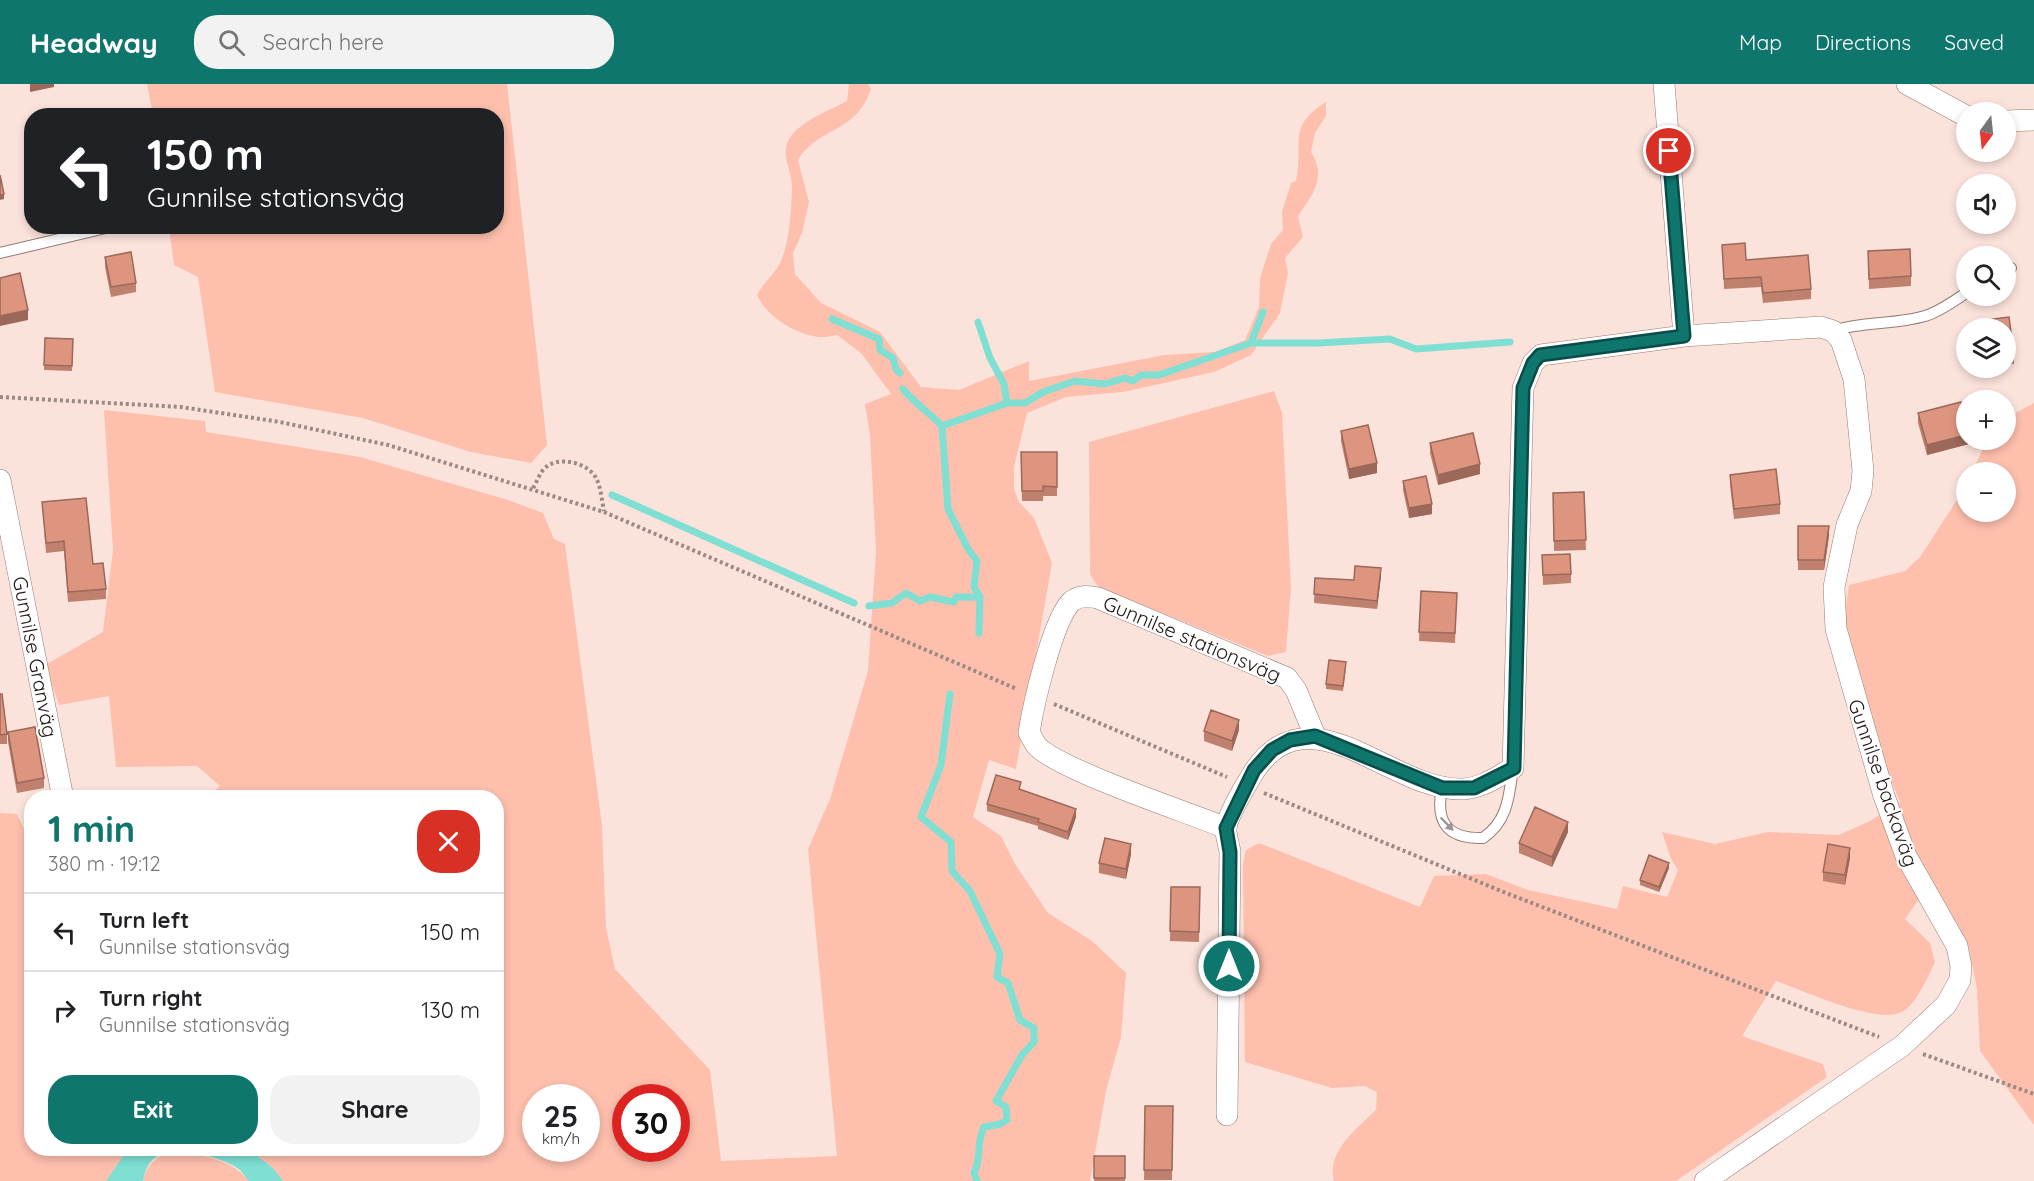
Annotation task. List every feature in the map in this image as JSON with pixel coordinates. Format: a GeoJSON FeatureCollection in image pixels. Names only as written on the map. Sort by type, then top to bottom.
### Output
{"type":"FeatureCollection","features":[{"type":"Feature","properties":{"kind":"street"},"geometry":{"type":"LineString","coordinates":[[1664,84],[1684,336]]}},
{"type":"Feature","properties":{"kind":"street"},"geometry":{"type":"LineString","coordinates":[[1907,84],[1956,111]]}},
{"type":"Feature","properties":{"kind":"street"},"geometry":{"type":"LineString","coordinates":[[2016,121],[2034,120]]}},
{"type":"Feature","properties":{"kind":"street"},"geometry":{"type":"LineString","coordinates":[[1227,1114],[1230,852],[1226,828],[1254,770],[1272,750],[1290,740],[1315,736],[1442,788],[1474,788],[1514,768],[1523,388],[1527,374],[1540,355],[1684,336],[1821,327],[1833,330]]}},
{"type":"Feature","properties":{"kind":"street","name":"Gunnilse backaväg"},"geometry":{"type":"LineString","coordinates":[[1705,1181],[1902,1046],[1946,1005],[1960,980],[1961,966],[1957,946],[1916,876],[1884,796],[1836,629],[1833,597],[1839,556],[1847,525],[1861,491],[1863,471],[1854,379],[1841,340],[1833,330]]}},
{"type":"Feature","properties":{"kind":"street","name":"Gunnilse Granväg"},"geometry":{"type":"LineString","coordinates":[[0,480],[61,790]]}},
{"type":"Feature","properties":{"kind":"street","name":"Gunnilse stationsväg"},"geometry":{"type":"LineString","coordinates":[[1226,828],[1082,771],[1055,759],[1037,746],[1029,733],[1036,697],[1057,629],[1070,603],[1078,597],[1088,596],[1287,678],[1296,690],[1315,736]]}},
{"type":"Feature","properties":{"kind":"lane"},"geometry":{"type":"LineString","coordinates":[[0,253],[80,234]]}},
{"type":"Feature","properties":{"kind":"lane"},"geometry":{"type":"LineString","coordinates":[[1833,330],[1846,326],[1878,325],[1927,316],[1956,299]]}},
{"type":"Feature","properties":{"kind":"lane"},"geometry":{"type":"LineString","coordinates":[[1442,788],[1438,807],[1441,819],[1459,835],[1483,838],[1501,823],[1509,798],[1514,768]]}},
{"type":"Feature","properties":{"kind":"path"},"geometry":{"type":"LineString","coordinates":[[0,397],[181,407],[280,422],[388,445],[533,488],[604,512],[1036,697],[1116,728],[1246,785],[1506,893],[1902,1046],[2034,1094]]}},
{"type":"Feature","properties":{"kind":"path"},"geometry":{"type":"LineString","coordinates":[[533,488],[545,468],[555,463],[570,462],[587,469],[596,479],[604,512]]}},
{"type":"Feature","properties":{"kind":"shaded area"},"geometry":{"type":"Polygon","coordinates":[[[147,84],[507,84],[547,445],[531,463],[471,452],[363,418],[215,392],[198,277],[174,265],[170,234],[504,234],[504,108],[152,108],[147,84]]]}},
{"type":"Feature","properties":{"kind":"shaded area"},"geometry":{"type":"Polygon","coordinates":[[[849,84],[868,84],[871,89],[856,114],[816,141],[798,160],[809,202],[802,233],[793,253],[795,274],[821,303],[880,332],[921,387],[959,390],[1029,361],[1029,381],[1165,355],[1215,352],[1245,340],[1259,307],[1260,278],[1271,244],[1283,230],[1282,212],[1291,183],[1296,181],[1301,128],[1314,111],[1326,102],[1326,116],[1315,133],[1311,152],[1316,161],[1318,178],[1313,193],[1298,216],[1303,237],[1285,258],[1288,273],[1280,313],[1251,355],[1214,372],[1123,392],[1066,397],[1027,413],[1014,467],[1014,489],[1019,502],[1034,518],[1052,563],[1016,769],[989,760],[973,817],[1001,836],[1015,864],[1048,913],[1092,941],[1126,973],[1121,1037],[1106,1091],[1090,1181],[283,1181],[273,1168],[257,1156],[504,1156],[504,790],[215,790],[220,786],[197,766],[116,767],[109,696],[59,705],[45,665],[103,632],[113,550],[104,410],[205,421],[206,432],[360,457],[508,500],[543,513],[554,539],[565,544],[602,826],[606,928],[615,969],[710,1070],[721,1161],[837,1156],[808,849],[830,799],[868,671],[876,552],[870,435],[865,404],[891,394],[861,353],[837,335],[818,337],[791,328],[774,317],[757,295],[783,257],[788,238],[792,188],[786,148],[792,135],[804,124],[847,101],[849,84]]]}},
{"type":"Feature","properties":{"kind":"shaded area"},"geometry":{"type":"Polygon","coordinates":[[[1274,391],[1282,413],[1291,587],[1286,652],[1268,656],[1098,587],[1090,574],[1089,442],[1274,391]]]}},
{"type":"Feature","properties":{"kind":"shaded area"},"geometry":{"type":"Polygon","coordinates":[[[2034,403],[2034,1125],[1980,1051],[1977,989],[1969,948],[1938,890],[1919,899],[1905,919],[1930,943],[1935,962],[1917,997],[1902,1012],[1891,1015],[1858,1010],[1776,981],[1742,1036],[1823,1064],[1827,1077],[1676,1181],[1334,1181],[1333,1170],[1339,1151],[1352,1133],[1376,1110],[1377,1092],[1365,1086],[1332,1088],[1245,1062],[1243,864],[1246,850],[1259,843],[1420,907],[1434,876],[1486,874],[1528,890],[1617,909],[1623,886],[1667,897],[1678,870],[1671,859],[1662,832],[1715,844],[1768,832],[1839,835],[1870,821],[1900,802],[1881,756],[1842,632],[1849,585],[1905,571],[1920,557],[1956,501],[1956,522],[2016,522],[2016,462],[1977,462],[1982,450],[2016,450],[2016,413],[2034,403]]]}},
{"type":"Feature","properties":{"kind":"shaded area"},"geometry":{"type":"Polygon","coordinates":[[[0,813],[17,814],[24,829],[24,1156],[123,1156],[106,1181],[0,1181],[0,813]]]}},
{"type":"Feature","properties":{"kind":"shaded area"},"geometry":{"type":"Polygon","coordinates":[[[162,1156],[202,1156],[234,1167],[249,1181],[143,1181],[155,1160],[162,1156]]]}},
{"type":"Feature","properties":{"kind":"water"},"geometry":{"type":"Polygon","coordinates":[[[123,1156],[159,1156],[153,1159],[147,1168],[143,1181],[106,1181],[123,1156]]]}},
{"type":"Feature","properties":{"kind":"water"},"geometry":{"type":"Polygon","coordinates":[[[207,1156],[257,1156],[273,1168],[283,1181],[249,1181],[233,1165],[207,1156]]]}},
{"type":"Feature","properties":{"kind":"building"},"geometry":{"type":"Polygon","coordinates":[[[0,175],[4,194],[0,195],[0,175]]]}},
{"type":"Feature","properties":{"kind":"building"},"geometry":{"type":"Polygon","coordinates":[[[1745,243],[1746,260],[1808,255],[1811,289],[1763,293],[1761,277],[1724,279],[1722,245],[1745,243]]]}},
{"type":"Feature","properties":{"kind":"building"},"geometry":{"type":"Polygon","coordinates":[[[1910,249],[1911,276],[1869,279],[1868,251],[1910,249]]]}},
{"type":"Feature","properties":{"kind":"building"},"geometry":{"type":"Polygon","coordinates":[[[131,252],[136,283],[111,287],[105,257],[131,252]]]}},
{"type":"Feature","properties":{"kind":"building"},"geometry":{"type":"Polygon","coordinates":[[[20,273],[28,310],[0,316],[0,278],[20,273]]]}},
{"type":"Feature","properties":{"kind":"building"},"geometry":{"type":"Polygon","coordinates":[[[45,338],[73,339],[72,366],[44,365],[45,338]]]}},
{"type":"Feature","properties":{"kind":"building"},"geometry":{"type":"Polygon","coordinates":[[[1956,403],[1956,438],[1927,445],[1918,413],[1956,403]]]}},
{"type":"Feature","properties":{"kind":"building"},"geometry":{"type":"Polygon","coordinates":[[[1368,425],[1377,463],[1349,469],[1341,431],[1368,425]]]}},
{"type":"Feature","properties":{"kind":"building"},"geometry":{"type":"Polygon","coordinates":[[[1473,433],[1480,464],[1438,475],[1430,443],[1473,433]]]}},
{"type":"Feature","properties":{"kind":"building"},"geometry":{"type":"Polygon","coordinates":[[[1021,452],[1057,452],[1057,487],[1043,486],[1043,491],[1022,491],[1021,452]]]}},
{"type":"Feature","properties":{"kind":"building"},"geometry":{"type":"Polygon","coordinates":[[[1776,469],[1780,504],[1734,509],[1730,475],[1776,469]]]}},
{"type":"Feature","properties":{"kind":"building"},"geometry":{"type":"Polygon","coordinates":[[[1426,476],[1432,504],[1409,508],[1403,481],[1426,476]]]}},
{"type":"Feature","properties":{"kind":"building"},"geometry":{"type":"Polygon","coordinates":[[[1584,492],[1586,540],[1554,541],[1553,493],[1584,492]]]}},
{"type":"Feature","properties":{"kind":"building"},"geometry":{"type":"Polygon","coordinates":[[[86,498],[93,564],[103,563],[106,589],[68,592],[64,541],[46,543],[42,502],[86,498]]]}},
{"type":"Feature","properties":{"kind":"building"},"geometry":{"type":"Polygon","coordinates":[[[1798,526],[1829,526],[1824,560],[1798,560],[1798,526]]]}},
{"type":"Feature","properties":{"kind":"building"},"geometry":{"type":"Polygon","coordinates":[[[1570,554],[1571,574],[1543,575],[1542,555],[1570,554]]]}},
{"type":"Feature","properties":{"kind":"building"},"geometry":{"type":"Polygon","coordinates":[[[1355,566],[1381,568],[1377,601],[1314,594],[1315,578],[1354,580],[1355,566]]]}},
{"type":"Feature","properties":{"kind":"building"},"geometry":{"type":"Polygon","coordinates":[[[1421,591],[1457,593],[1455,633],[1419,632],[1421,591]]]}},
{"type":"Feature","properties":{"kind":"building"},"geometry":{"type":"Polygon","coordinates":[[[1329,660],[1346,662],[1343,686],[1326,684],[1329,660]]]}},
{"type":"Feature","properties":{"kind":"building"},"geometry":{"type":"Polygon","coordinates":[[[0,694],[2,694],[7,734],[0,735],[0,694]]]}},
{"type":"Feature","properties":{"kind":"building"},"geometry":{"type":"Polygon","coordinates":[[[1211,710],[1239,720],[1232,741],[1204,731],[1211,710]]]}},
{"type":"Feature","properties":{"kind":"building"},"geometry":{"type":"Polygon","coordinates":[[[35,727],[44,778],[17,783],[8,732],[35,727]]]}},
{"type":"Feature","properties":{"kind":"building"},"geometry":{"type":"Polygon","coordinates":[[[996,775],[1021,782],[1019,789],[1076,809],[1068,832],[1038,822],[1039,819],[987,804],[996,775]]]}},
{"type":"Feature","properties":{"kind":"building"},"geometry":{"type":"Polygon","coordinates":[[[1535,807],[1568,822],[1552,857],[1519,843],[1535,807]]]}},
{"type":"Feature","properties":{"kind":"building"},"geometry":{"type":"Polygon","coordinates":[[[1105,838],[1131,844],[1126,869],[1099,863],[1105,838]]]}},
{"type":"Feature","properties":{"kind":"building"},"geometry":{"type":"Polygon","coordinates":[[[1828,844],[1850,848],[1845,875],[1823,872],[1828,844]]]}},
{"type":"Feature","properties":{"kind":"building"},"geometry":{"type":"Polygon","coordinates":[[[1649,855],[1669,863],[1659,887],[1640,880],[1649,855]]]}},
{"type":"Feature","properties":{"kind":"building"},"geometry":{"type":"Polygon","coordinates":[[[1171,887],[1200,887],[1199,932],[1170,931],[1171,887]]]}},
{"type":"Feature","properties":{"kind":"building"},"geometry":{"type":"Polygon","coordinates":[[[1145,1106],[1173,1106],[1172,1170],[1144,1170],[1145,1106]]]}},
{"type":"Feature","properties":{"kind":"building"},"geometry":{"type":"Polygon","coordinates":[[[1094,1156],[1125,1156],[1125,1178],[1094,1178],[1094,1156]]]}},
{"type":"Feature","properties":{"kind":"waterway"},"geometry":{"type":"LineString","coordinates":[[1251,343],[1263,312]]}},
{"type":"Feature","properties":{"kind":"waterway"},"geometry":{"type":"LineString","coordinates":[[832,319],[879,339],[880,350],[893,358],[896,369],[900,373]]}},
{"type":"Feature","properties":{"kind":"waterway"},"geometry":{"type":"LineString","coordinates":[[978,322],[990,358],[1004,384],[1007,403]]}},
{"type":"Feature","properties":{"kind":"waterway"},"geometry":{"type":"LineString","coordinates":[[942,426],[1007,403],[1025,403],[1043,392],[1075,381],[1105,384],[1125,378],[1133,381],[1141,375],[1159,375],[1251,343],[1319,343],[1390,339],[1416,349],[1510,342]]}},
{"type":"Feature","properties":{"kind":"waterway"},"geometry":{"type":"LineString","coordinates":[[903,389],[942,426],[948,509],[968,549],[977,561],[974,587],[980,597],[979,633]]}},
{"type":"Feature","properties":{"kind":"waterway"},"geometry":{"type":"LineString","coordinates":[[612,495],[854,603]]}},
{"type":"Feature","properties":{"kind":"waterway"},"geometry":{"type":"LineString","coordinates":[[869,606],[892,603],[906,593],[920,601],[930,597],[954,602],[956,597],[980,597]]}},
{"type":"Feature","properties":{"kind":"waterway"},"geometry":{"type":"LineString","coordinates":[[950,694],[941,765],[921,817],[951,842],[952,871],[970,891],[1000,954],[997,977],[1008,983],[1020,1020],[1034,1028],[1034,1042],[1022,1055],[996,1101],[1006,1107],[1007,1120],[984,1127],[981,1134],[974,1173],[977,1181]]}},
{"type":"Feature","properties":{"kind":"route"},"geometry":{"type":"LineString","coordinates":[[1229,966],[1230,852],[1226,828],[1254,770],[1272,750],[1290,740],[1315,736],[1442,788],[1474,788],[1514,768],[1523,388],[1527,374],[1540,355],[1684,336],[1669,151]]}}]}
